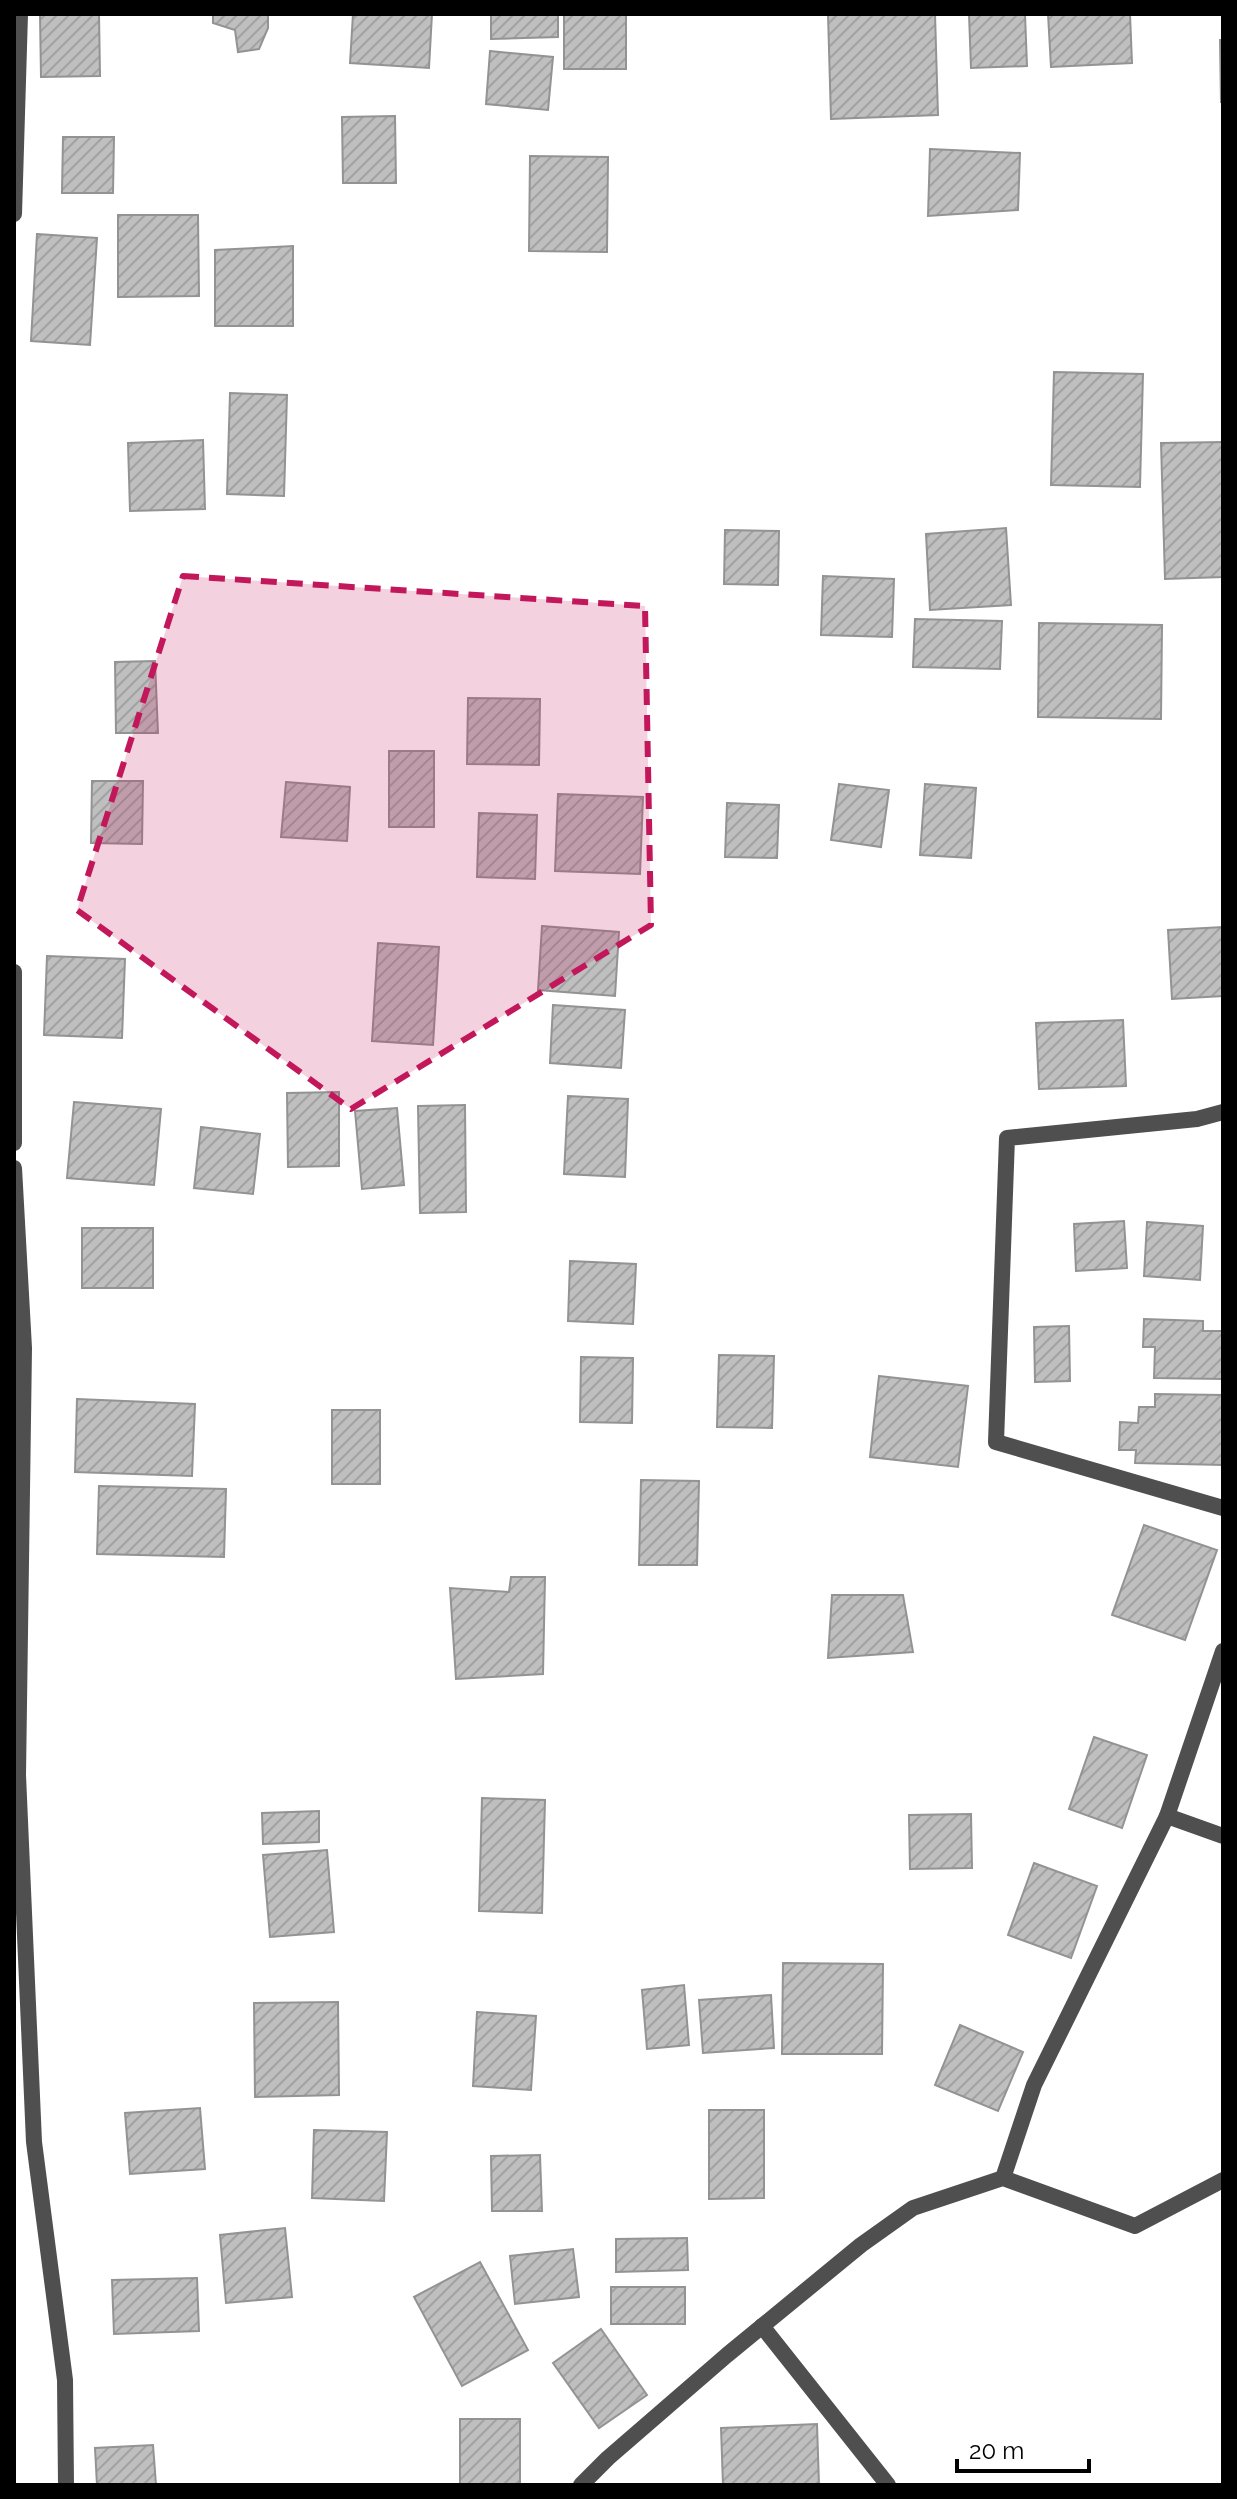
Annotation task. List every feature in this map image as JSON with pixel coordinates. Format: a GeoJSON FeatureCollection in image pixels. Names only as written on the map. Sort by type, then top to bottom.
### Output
{"type":"FeatureCollection","features":[{"type":"Feature","properties":{"kind":"street"},"geometry":{"type":"LineString","coordinates":[[14,214],[20,14]]}},
{"type":"Feature","properties":{"kind":"street"},"geometry":{"type":"LineString","coordinates":[[14,972],[14,1143]]}},
{"type":"Feature","properties":{"kind":"street"},"geometry":{"type":"LineString","coordinates":[[1223,1112],[1197,1119],[1007,1138],[996,1442],[1223,1508]]}},
{"type":"Feature","properties":{"kind":"street"},"geometry":{"type":"LineString","coordinates":[[14,1168],[24,1348],[18,1775],[34,2142],[65,2380],[66,2485]]}},
{"type":"Feature","properties":{"kind":"street"},"geometry":{"type":"LineString","coordinates":[[1003,2178],[1034,2085],[1167,1816],[1223,1651]]}},
{"type":"Feature","properties":{"kind":"street"},"geometry":{"type":"LineString","coordinates":[[1167,1816],[1223,1836]]}},
{"type":"Feature","properties":{"kind":"street"},"geometry":{"type":"LineString","coordinates":[[581,2485],[608,2458],[762,2326],[861,2245],[913,2208],[1003,2178],[1135,2226],[1221,2186]]}},
{"type":"Feature","properties":{"kind":"street"},"geometry":{"type":"LineString","coordinates":[[762,2326],[888,2485]]}},
{"type":"Feature","properties":{"kind":"highlighted area"},"geometry":{"type":"Polygon","coordinates":[[[183,576],[645,606],[651,925],[351,1109],[77,910],[183,576]]]}},
{"type":"Feature","properties":{"kind":"building"},"geometry":{"type":"Polygon","coordinates":[[[40,14],[99,14],[100,76],[41,77],[40,14]]]}},
{"type":"Feature","properties":{"kind":"building"},"geometry":{"type":"Polygon","coordinates":[[[213,14],[268,14],[268,28],[259,49],[238,52],[235,30],[213,23],[213,14]]]}},
{"type":"Feature","properties":{"kind":"building"},"geometry":{"type":"Polygon","coordinates":[[[353,14],[432,14],[429,68],[350,63],[353,14]]]}},
{"type":"Feature","properties":{"kind":"building"},"geometry":{"type":"Polygon","coordinates":[[[491,14],[558,14],[558,37],[491,39],[491,14]]]}},
{"type":"Feature","properties":{"kind":"building"},"geometry":{"type":"Polygon","coordinates":[[[564,14],[626,14],[626,69],[564,69],[564,14]]]}},
{"type":"Feature","properties":{"kind":"building"},"geometry":{"type":"Polygon","coordinates":[[[828,14],[935,14],[938,115],[831,119],[828,14]]]}},
{"type":"Feature","properties":{"kind":"building"},"geometry":{"type":"Polygon","coordinates":[[[969,14],[1025,14],[1027,66],[971,68],[969,14]]]}},
{"type":"Feature","properties":{"kind":"building"},"geometry":{"type":"Polygon","coordinates":[[[1048,14],[1130,14],[1132,63],[1051,67],[1048,14]]]}},
{"type":"Feature","properties":{"kind":"building"},"geometry":{"type":"Polygon","coordinates":[[[1220,40],[1223,40],[1223,102],[1221,102],[1220,40]]]}},
{"type":"Feature","properties":{"kind":"building"},"geometry":{"type":"Polygon","coordinates":[[[490,51],[553,57],[548,110],[486,104],[490,51]]]}},
{"type":"Feature","properties":{"kind":"building"},"geometry":{"type":"Polygon","coordinates":[[[395,116],[396,183],[343,183],[342,117],[395,116]]]}},
{"type":"Feature","properties":{"kind":"building"},"geometry":{"type":"Polygon","coordinates":[[[63,137],[114,137],[113,193],[62,193],[63,137]]]}},
{"type":"Feature","properties":{"kind":"building"},"geometry":{"type":"Polygon","coordinates":[[[930,149],[1020,153],[1018,210],[928,216],[930,149]]]}},
{"type":"Feature","properties":{"kind":"building"},"geometry":{"type":"Polygon","coordinates":[[[530,156],[608,157],[607,252],[529,251],[530,156]]]}},
{"type":"Feature","properties":{"kind":"building"},"geometry":{"type":"Polygon","coordinates":[[[118,215],[198,215],[199,296],[118,297],[118,215]]]}},
{"type":"Feature","properties":{"kind":"building"},"geometry":{"type":"Polygon","coordinates":[[[37,234],[97,238],[90,345],[31,341],[37,234]]]}},
{"type":"Feature","properties":{"kind":"building"},"geometry":{"type":"Polygon","coordinates":[[[293,246],[293,326],[215,326],[215,250],[293,246]]]}},
{"type":"Feature","properties":{"kind":"building"},"geometry":{"type":"Polygon","coordinates":[[[1054,372],[1143,374],[1140,487],[1051,485],[1054,372]]]}},
{"type":"Feature","properties":{"kind":"building"},"geometry":{"type":"Polygon","coordinates":[[[230,393],[287,395],[284,496],[227,494],[230,393]]]}},
{"type":"Feature","properties":{"kind":"building"},"geometry":{"type":"Polygon","coordinates":[[[203,440],[205,509],[130,511],[128,443],[203,440]]]}},
{"type":"Feature","properties":{"kind":"building"},"geometry":{"type":"Polygon","coordinates":[[[1223,442],[1223,577],[1165,579],[1161,443],[1223,442]]]}},
{"type":"Feature","properties":{"kind":"building"},"geometry":{"type":"Polygon","coordinates":[[[1006,528],[1011,605],[930,610],[926,534],[1006,528]]]}},
{"type":"Feature","properties":{"kind":"building"},"geometry":{"type":"Polygon","coordinates":[[[725,530],[779,531],[778,585],[724,584],[725,530]]]}},
{"type":"Feature","properties":{"kind":"building"},"geometry":{"type":"Polygon","coordinates":[[[823,576],[894,579],[892,637],[821,635],[823,576]]]}},
{"type":"Feature","properties":{"kind":"building"},"geometry":{"type":"Polygon","coordinates":[[[915,619],[1002,621],[1000,669],[913,667],[915,619]]]}},
{"type":"Feature","properties":{"kind":"building"},"geometry":{"type":"Polygon","coordinates":[[[1039,623],[1162,625],[1161,719],[1038,717],[1039,623]]]}},
{"type":"Feature","properties":{"kind":"building"},"geometry":{"type":"Polygon","coordinates":[[[155,661],[158,733],[116,733],[115,662],[155,661]]]}},
{"type":"Feature","properties":{"kind":"building"},"geometry":{"type":"Polygon","coordinates":[[[468,698],[540,699],[539,765],[467,764],[468,698]]]}},
{"type":"Feature","properties":{"kind":"building"},"geometry":{"type":"Polygon","coordinates":[[[389,751],[434,751],[434,827],[389,827],[389,751]]]}},
{"type":"Feature","properties":{"kind":"building"},"geometry":{"type":"Polygon","coordinates":[[[92,781],[143,781],[142,844],[91,843],[92,781]]]}},
{"type":"Feature","properties":{"kind":"building"},"geometry":{"type":"Polygon","coordinates":[[[286,782],[350,787],[347,841],[281,837],[286,782]]]}},
{"type":"Feature","properties":{"kind":"building"},"geometry":{"type":"Polygon","coordinates":[[[839,784],[889,790],[881,847],[831,840],[839,784]]]}},
{"type":"Feature","properties":{"kind":"building"},"geometry":{"type":"Polygon","coordinates":[[[925,784],[976,788],[971,858],[920,855],[925,784]]]}},
{"type":"Feature","properties":{"kind":"building"},"geometry":{"type":"Polygon","coordinates":[[[558,794],[643,797],[640,874],[555,871],[558,794]]]}},
{"type":"Feature","properties":{"kind":"building"},"geometry":{"type":"Polygon","coordinates":[[[727,803],[779,805],[777,858],[725,857],[727,803]]]}},
{"type":"Feature","properties":{"kind":"building"},"geometry":{"type":"Polygon","coordinates":[[[479,813],[537,815],[535,879],[477,877],[479,813]]]}},
{"type":"Feature","properties":{"kind":"building"},"geometry":{"type":"Polygon","coordinates":[[[542,926],[619,932],[615,996],[538,990],[542,926]]]}},
{"type":"Feature","properties":{"kind":"building"},"geometry":{"type":"Polygon","coordinates":[[[1223,927],[1223,996],[1172,999],[1168,930],[1223,927]]]}},
{"type":"Feature","properties":{"kind":"building"},"geometry":{"type":"Polygon","coordinates":[[[378,943],[439,947],[433,1045],[372,1041],[378,943]]]}},
{"type":"Feature","properties":{"kind":"building"},"geometry":{"type":"Polygon","coordinates":[[[47,956],[125,959],[122,1038],[44,1035],[47,956]]]}},
{"type":"Feature","properties":{"kind":"building"},"geometry":{"type":"Polygon","coordinates":[[[553,1005],[625,1010],[621,1068],[550,1063],[553,1005]]]}},
{"type":"Feature","properties":{"kind":"building"},"geometry":{"type":"Polygon","coordinates":[[[1123,1020],[1126,1086],[1039,1089],[1036,1023],[1123,1020]]]}},
{"type":"Feature","properties":{"kind":"building"},"geometry":{"type":"Polygon","coordinates":[[[339,1092],[339,1166],[288,1167],[287,1093],[339,1092]]]}},
{"type":"Feature","properties":{"kind":"building"},"geometry":{"type":"Polygon","coordinates":[[[568,1096],[628,1099],[625,1177],[564,1174],[568,1096]]]}},
{"type":"Feature","properties":{"kind":"building"},"geometry":{"type":"Polygon","coordinates":[[[74,1102],[161,1109],[154,1185],[67,1178],[74,1102]]]}},
{"type":"Feature","properties":{"kind":"building"},"geometry":{"type":"Polygon","coordinates":[[[465,1105],[466,1212],[420,1213],[418,1106],[465,1105]]]}},
{"type":"Feature","properties":{"kind":"building"},"geometry":{"type":"Polygon","coordinates":[[[397,1108],[404,1185],[362,1189],[355,1111],[397,1108]]]}},
{"type":"Feature","properties":{"kind":"building"},"geometry":{"type":"Polygon","coordinates":[[[201,1127],[260,1134],[253,1194],[194,1188],[201,1127]]]}},
{"type":"Feature","properties":{"kind":"building"},"geometry":{"type":"Polygon","coordinates":[[[1124,1221],[1127,1268],[1076,1271],[1074,1224],[1124,1221]]]}},
{"type":"Feature","properties":{"kind":"building"},"geometry":{"type":"Polygon","coordinates":[[[1147,1222],[1203,1226],[1200,1280],[1144,1276],[1147,1222]]]}},
{"type":"Feature","properties":{"kind":"building"},"geometry":{"type":"Polygon","coordinates":[[[82,1228],[153,1228],[153,1288],[82,1288],[82,1228]]]}},
{"type":"Feature","properties":{"kind":"building"},"geometry":{"type":"Polygon","coordinates":[[[570,1261],[636,1264],[633,1324],[568,1321],[570,1261]]]}},
{"type":"Feature","properties":{"kind":"building"},"geometry":{"type":"Polygon","coordinates":[[[1144,1319],[1203,1321],[1203,1331],[1223,1331],[1223,1379],[1154,1378],[1155,1347],[1143,1347],[1144,1319]]]}},
{"type":"Feature","properties":{"kind":"building"},"geometry":{"type":"Polygon","coordinates":[[[1069,1326],[1070,1381],[1035,1382],[1034,1327],[1069,1326]]]}},
{"type":"Feature","properties":{"kind":"building"},"geometry":{"type":"Polygon","coordinates":[[[719,1355],[774,1356],[772,1428],[717,1427],[719,1355]]]}},
{"type":"Feature","properties":{"kind":"building"},"geometry":{"type":"Polygon","coordinates":[[[581,1357],[633,1358],[632,1423],[580,1422],[581,1357]]]}},
{"type":"Feature","properties":{"kind":"building"},"geometry":{"type":"Polygon","coordinates":[[[879,1376],[968,1386],[958,1467],[870,1457],[879,1376]]]}},
{"type":"Feature","properties":{"kind":"building"},"geometry":{"type":"Polygon","coordinates":[[[1155,1394],[1223,1395],[1223,1465],[1135,1463],[1136,1450],[1119,1450],[1120,1422],[1138,1423],[1139,1407],[1155,1407],[1155,1394]]]}},
{"type":"Feature","properties":{"kind":"building"},"geometry":{"type":"Polygon","coordinates":[[[77,1399],[195,1404],[192,1476],[75,1472],[77,1399]]]}},
{"type":"Feature","properties":{"kind":"building"},"geometry":{"type":"Polygon","coordinates":[[[332,1410],[380,1410],[380,1484],[332,1484],[332,1410]]]}},
{"type":"Feature","properties":{"kind":"building"},"geometry":{"type":"Polygon","coordinates":[[[641,1480],[699,1481],[697,1565],[639,1565],[641,1480]]]}},
{"type":"Feature","properties":{"kind":"building"},"geometry":{"type":"Polygon","coordinates":[[[99,1486],[226,1489],[224,1557],[97,1554],[99,1486]]]}},
{"type":"Feature","properties":{"kind":"building"},"geometry":{"type":"Polygon","coordinates":[[[1144,1525],[1217,1550],[1185,1640],[1112,1615],[1144,1525]]]}},
{"type":"Feature","properties":{"kind":"building"},"geometry":{"type":"Polygon","coordinates":[[[511,1577],[545,1577],[543,1674],[456,1679],[450,1588],[509,1592],[511,1577]]]}},
{"type":"Feature","properties":{"kind":"building"},"geometry":{"type":"Polygon","coordinates":[[[832,1595],[903,1595],[913,1652],[828,1658],[832,1595]]]}},
{"type":"Feature","properties":{"kind":"building"},"geometry":{"type":"Polygon","coordinates":[[[1094,1737],[1147,1755],[1122,1828],[1069,1809],[1094,1737]]]}},
{"type":"Feature","properties":{"kind":"building"},"geometry":{"type":"Polygon","coordinates":[[[482,1798],[545,1800],[542,1913],[479,1911],[482,1798]]]}},
{"type":"Feature","properties":{"kind":"building"},"geometry":{"type":"Polygon","coordinates":[[[319,1811],[319,1842],[263,1844],[262,1813],[319,1811]]]}},
{"type":"Feature","properties":{"kind":"building"},"geometry":{"type":"Polygon","coordinates":[[[971,1814],[972,1868],[910,1869],[909,1815],[971,1814]]]}},
{"type":"Feature","properties":{"kind":"building"},"geometry":{"type":"Polygon","coordinates":[[[327,1850],[334,1932],[270,1937],[263,1855],[327,1850]]]}},
{"type":"Feature","properties":{"kind":"building"},"geometry":{"type":"Polygon","coordinates":[[[1034,1863],[1097,1886],[1071,1958],[1008,1935],[1034,1863]]]}},
{"type":"Feature","properties":{"kind":"building"},"geometry":{"type":"Polygon","coordinates":[[[783,1963],[883,1964],[882,2054],[782,2054],[783,1963]]]}},
{"type":"Feature","properties":{"kind":"building"},"geometry":{"type":"Polygon","coordinates":[[[684,1985],[689,2045],[647,2049],[642,1990],[684,1985]]]}},
{"type":"Feature","properties":{"kind":"building"},"geometry":{"type":"Polygon","coordinates":[[[771,1995],[774,2048],[703,2053],[699,2000],[771,1995]]]}},
{"type":"Feature","properties":{"kind":"building"},"geometry":{"type":"Polygon","coordinates":[[[338,2002],[339,2095],[255,2097],[254,2003],[338,2002]]]}},
{"type":"Feature","properties":{"kind":"building"},"geometry":{"type":"Polygon","coordinates":[[[477,2012],[536,2016],[531,2090],[473,2086],[477,2012]]]}},
{"type":"Feature","properties":{"kind":"building"},"geometry":{"type":"Polygon","coordinates":[[[960,2025],[1023,2052],[998,2111],[935,2085],[960,2025]]]}},
{"type":"Feature","properties":{"kind":"building"},"geometry":{"type":"Polygon","coordinates":[[[200,2108],[205,2169],[130,2174],[125,2113],[200,2108]]]}},
{"type":"Feature","properties":{"kind":"building"},"geometry":{"type":"Polygon","coordinates":[[[709,2110],[764,2110],[764,2198],[709,2199],[709,2110]]]}},
{"type":"Feature","properties":{"kind":"building"},"geometry":{"type":"Polygon","coordinates":[[[314,2130],[387,2132],[384,2201],[312,2198],[314,2130]]]}},
{"type":"Feature","properties":{"kind":"building"},"geometry":{"type":"Polygon","coordinates":[[[540,2155],[542,2211],[492,2211],[491,2156],[540,2155]]]}},
{"type":"Feature","properties":{"kind":"building"},"geometry":{"type":"Polygon","coordinates":[[[285,2228],[292,2297],[226,2303],[220,2235],[285,2228]]]}},
{"type":"Feature","properties":{"kind":"building"},"geometry":{"type":"Polygon","coordinates":[[[687,2238],[688,2270],[616,2272],[616,2239],[687,2238]]]}},
{"type":"Feature","properties":{"kind":"building"},"geometry":{"type":"Polygon","coordinates":[[[573,2249],[579,2297],[515,2304],[510,2256],[573,2249]]]}},
{"type":"Feature","properties":{"kind":"building"},"geometry":{"type":"Polygon","coordinates":[[[480,2262],[528,2350],[462,2386],[414,2297],[480,2262]]]}},
{"type":"Feature","properties":{"kind":"building"},"geometry":{"type":"Polygon","coordinates":[[[197,2278],[199,2331],[114,2334],[112,2280],[197,2278]]]}},
{"type":"Feature","properties":{"kind":"building"},"geometry":{"type":"Polygon","coordinates":[[[611,2287],[685,2287],[685,2324],[611,2324],[611,2287]]]}},
{"type":"Feature","properties":{"kind":"building"},"geometry":{"type":"Polygon","coordinates":[[[601,2329],[647,2395],[599,2428],[553,2363],[601,2329]]]}},
{"type":"Feature","properties":{"kind":"building"},"geometry":{"type":"Polygon","coordinates":[[[460,2419],[520,2419],[520,2485],[460,2485],[460,2419]]]}},
{"type":"Feature","properties":{"kind":"building"},"geometry":{"type":"Polygon","coordinates":[[[817,2424],[819,2485],[723,2485],[721,2428],[817,2424]]]}},
{"type":"Feature","properties":{"kind":"building"},"geometry":{"type":"Polygon","coordinates":[[[153,2445],[156,2485],[97,2485],[95,2448],[153,2445]]]}}]}
